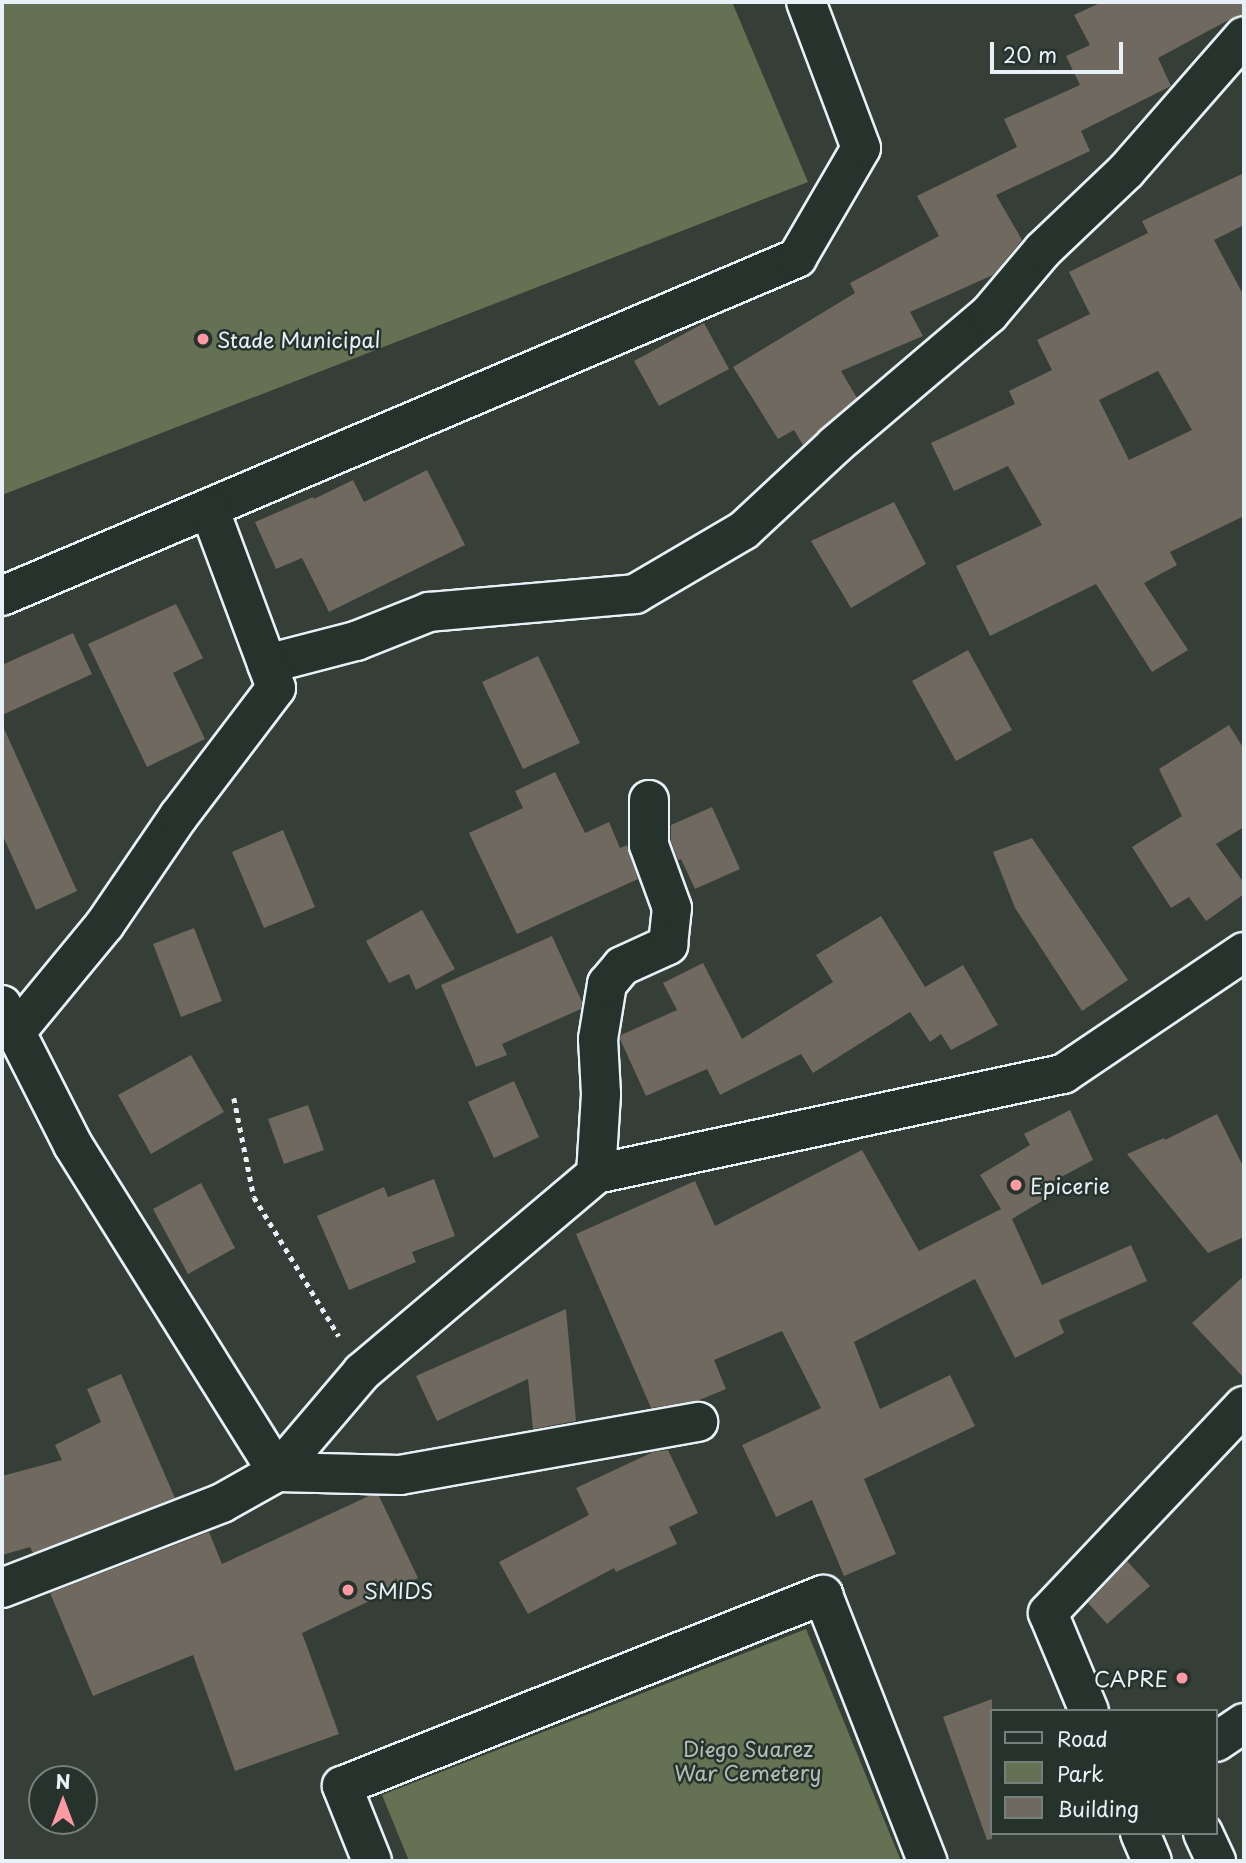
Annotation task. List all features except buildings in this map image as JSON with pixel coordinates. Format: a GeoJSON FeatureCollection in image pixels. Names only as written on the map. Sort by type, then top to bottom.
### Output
{"type":"FeatureCollection","features":[{"type":"Feature","properties":{"kind":"street"},"geometry":{"type":"LineString","coordinates":[[2,596],[797,258],[861,148],[806,2]]}},
{"type":"Feature","properties":{"kind":"street"},"geometry":{"type":"LineString","coordinates":[[267,663],[355,641],[429,612],[635,594],[744,530],[835,445],[989,314],[1043,250],[1126,171],[1244,36]]}},
{"type":"Feature","properties":{"kind":"street"},"geometry":{"type":"LineString","coordinates":[[209,508],[276,688],[178,817],[105,924],[9,1019],[74,1145],[277,1472]]}},
{"type":"Feature","properties":{"kind":"street"},"geometry":{"type":"LineString","coordinates":[[596,1174],[601,1094],[598,1039],[607,984],[622,966],[668,945],[672,908],[649,845],[649,800]]}},
{"type":"Feature","properties":{"kind":"street"},"geometry":{"type":"LineString","coordinates":[[2,1588],[222,1503],[277,1472],[362,1373],[596,1174],[1063,1074],[1244,953]]}},
{"type":"Feature","properties":{"kind":"street"},"geometry":{"type":"LineString","coordinates":[[1088,1709],[1048,1613],[1244,1406]]}},
{"type":"Feature","properties":{"kind":"street"},"geometry":{"type":"LineString","coordinates":[[277,1472],[400,1475],[698,1422]]}},
{"type":"Feature","properties":{"kind":"street"},"geometry":{"type":"LineString","coordinates":[[372,1861],[342,1786],[823,1595],[927,1861]]}},
{"type":"Feature","properties":{"kind":"street"},"geometry":{"type":"LineString","coordinates":[[1218,1741],[1244,1723]]}},
{"type":"Feature","properties":{"kind":"street"},"geometry":{"type":"LineString","coordinates":[[1141,1835],[1152,1861]]}},
{"type":"Feature","properties":{"kind":"street"},"geometry":{"type":"LineString","coordinates":[[1204,1835],[1216,1861]]}},
{"type":"Feature","properties":{"kind":"path"},"geometry":{"type":"LineString","coordinates":[[234,1098],[254,1197],[362,1373]]}},
{"type":"Feature","properties":{"kind":"green space","name":"Stade Municipal"},"geometry":{"type":"Polygon","coordinates":[[[2,2],[732,2],[808,182],[2,495],[2,2]]]}},
{"type":"Feature","properties":{"kind":"green space","name":"Diego Suarez War Cemetery"},"geometry":{"type":"Polygon","coordinates":[[[806,1629],[901,1861],[409,1861],[382,1795],[806,1629]]]}},
{"type":"Feature","properties":{"kind":"place","name":"Stade Municipal"},"geometry":{"type":"Point","coordinates":[203,339]}},
{"type":"Feature","properties":{"kind":"place","name":"Epicerie"},"geometry":{"type":"Point","coordinates":[1016,1185]}},
{"type":"Feature","properties":{"kind":"place","name":"SMIDS"},"geometry":{"type":"Point","coordinates":[348,1590]}},
{"type":"Feature","properties":{"kind":"place","name":"CAPRE"},"geometry":{"type":"Point","coordinates":[1182,1678]}}]}
